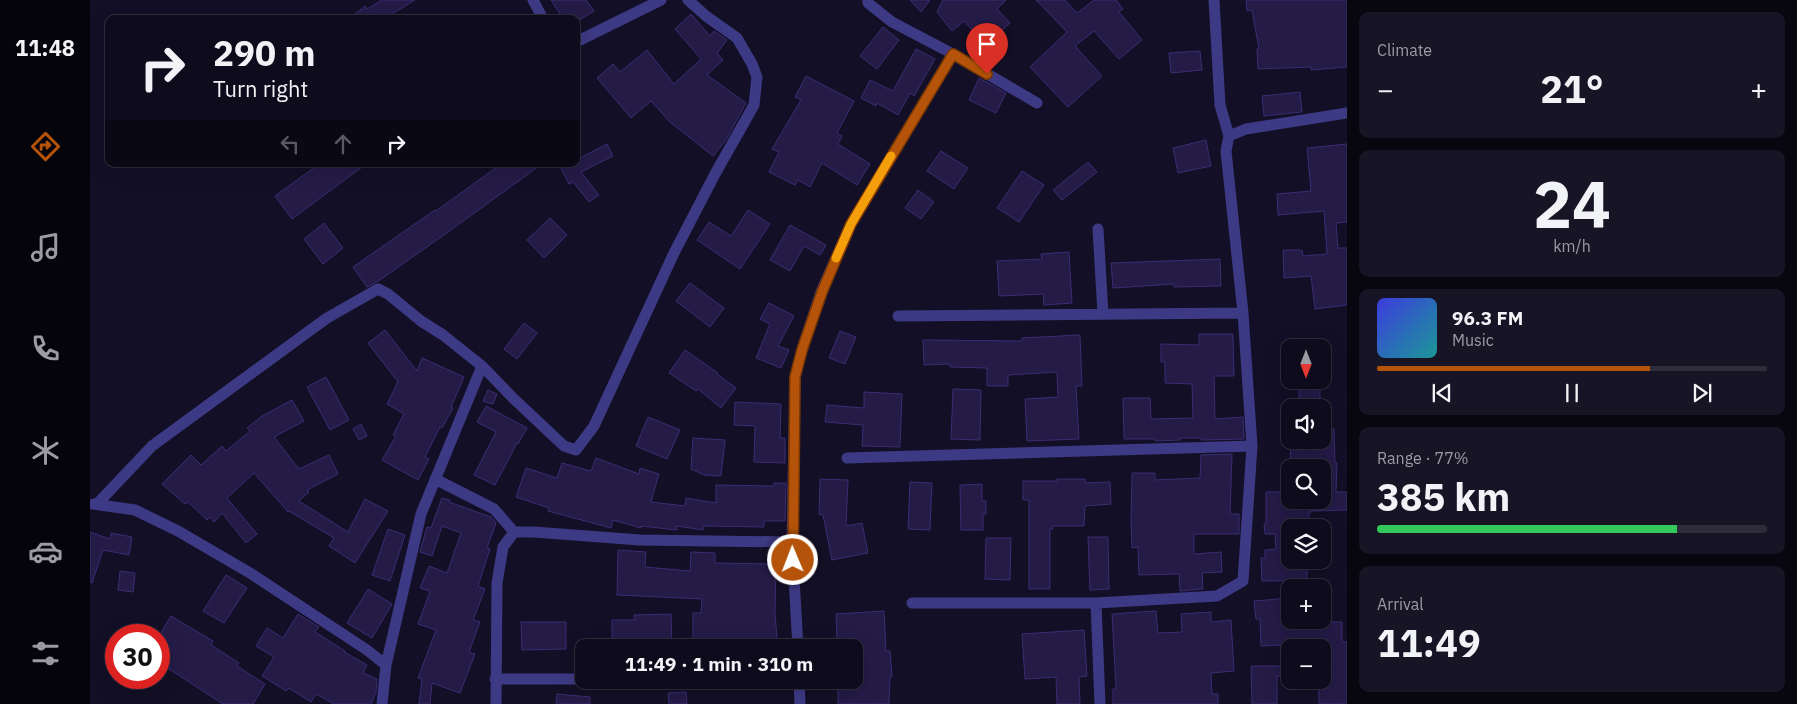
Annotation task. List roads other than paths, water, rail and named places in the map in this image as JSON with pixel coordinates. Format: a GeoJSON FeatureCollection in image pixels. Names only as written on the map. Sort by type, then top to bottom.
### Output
{"type":"FeatureCollection","features":[{"type":"Feature","properties":{"kind":"street"},"geometry":{"type":"LineString","coordinates":[[533,0],[541,15]]}},
{"type":"Feature","properties":{"kind":"street"},"geometry":{"type":"LineString","coordinates":[[580,40],[661,0]]}},
{"type":"Feature","properties":{"kind":"street"},"geometry":{"type":"LineString","coordinates":[[94,504],[152,446],[327,318],[378,289],[482,366],[564,446],[576,450],[594,426],[674,254],[715,174],[754,105],[757,77],[737,38],[706,16],[688,0]]}},
{"type":"Feature","properties":{"kind":"street"},"geometry":{"type":"LineString","coordinates":[[868,0],[868,3],[892,22],[953,54],[1038,103]]}},
{"type":"Feature","properties":{"kind":"street"},"geometry":{"type":"LineString","coordinates":[[912,603],[1096,603],[1217,596],[1243,581],[1252,446],[1243,313],[1226,151],[1229,136],[1220,105],[1214,0]]}},
{"type":"Feature","properties":{"kind":"street"},"geometry":{"type":"LineString","coordinates":[[797,639],[792,542],[795,377],[802,350],[822,292],[851,224],[953,54]]}},
{"type":"Feature","properties":{"kind":"street"},"geometry":{"type":"LineString","coordinates":[[1229,136],[1246,129],[1347,113]]}},
{"type":"Feature","properties":{"kind":"street"},"geometry":{"type":"LineString","coordinates":[[1098,229],[1103,314]]}},
{"type":"Feature","properties":{"kind":"street"},"geometry":{"type":"LineString","coordinates":[[898,316],[1243,313]]}},
{"type":"Feature","properties":{"kind":"street"},"geometry":{"type":"LineString","coordinates":[[382,704],[386,665],[421,514],[482,366]]}},
{"type":"Feature","properties":{"kind":"street"},"geometry":{"type":"LineString","coordinates":[[847,458],[1252,446]]}},
{"type":"Feature","properties":{"kind":"street"},"geometry":{"type":"LineString","coordinates":[[435,479],[494,510],[514,532],[640,540],[792,542]]}},
{"type":"Feature","properties":{"kind":"street"},"geometry":{"type":"LineString","coordinates":[[94,504],[135,510],[178,531],[250,573],[367,650],[386,665]]}},
{"type":"Feature","properties":{"kind":"street"},"geometry":{"type":"LineString","coordinates":[[496,704],[497,583],[503,547],[514,532]]}},
{"type":"Feature","properties":{"kind":"street"},"geometry":{"type":"LineString","coordinates":[[1096,603],[1100,704]]}},
{"type":"Feature","properties":{"kind":"street"},"geometry":{"type":"LineString","coordinates":[[495,679],[575,679]]}},
{"type":"Feature","properties":{"kind":"street"},"geometry":{"type":"LineString","coordinates":[[799,689],[800,704]]}}]}
